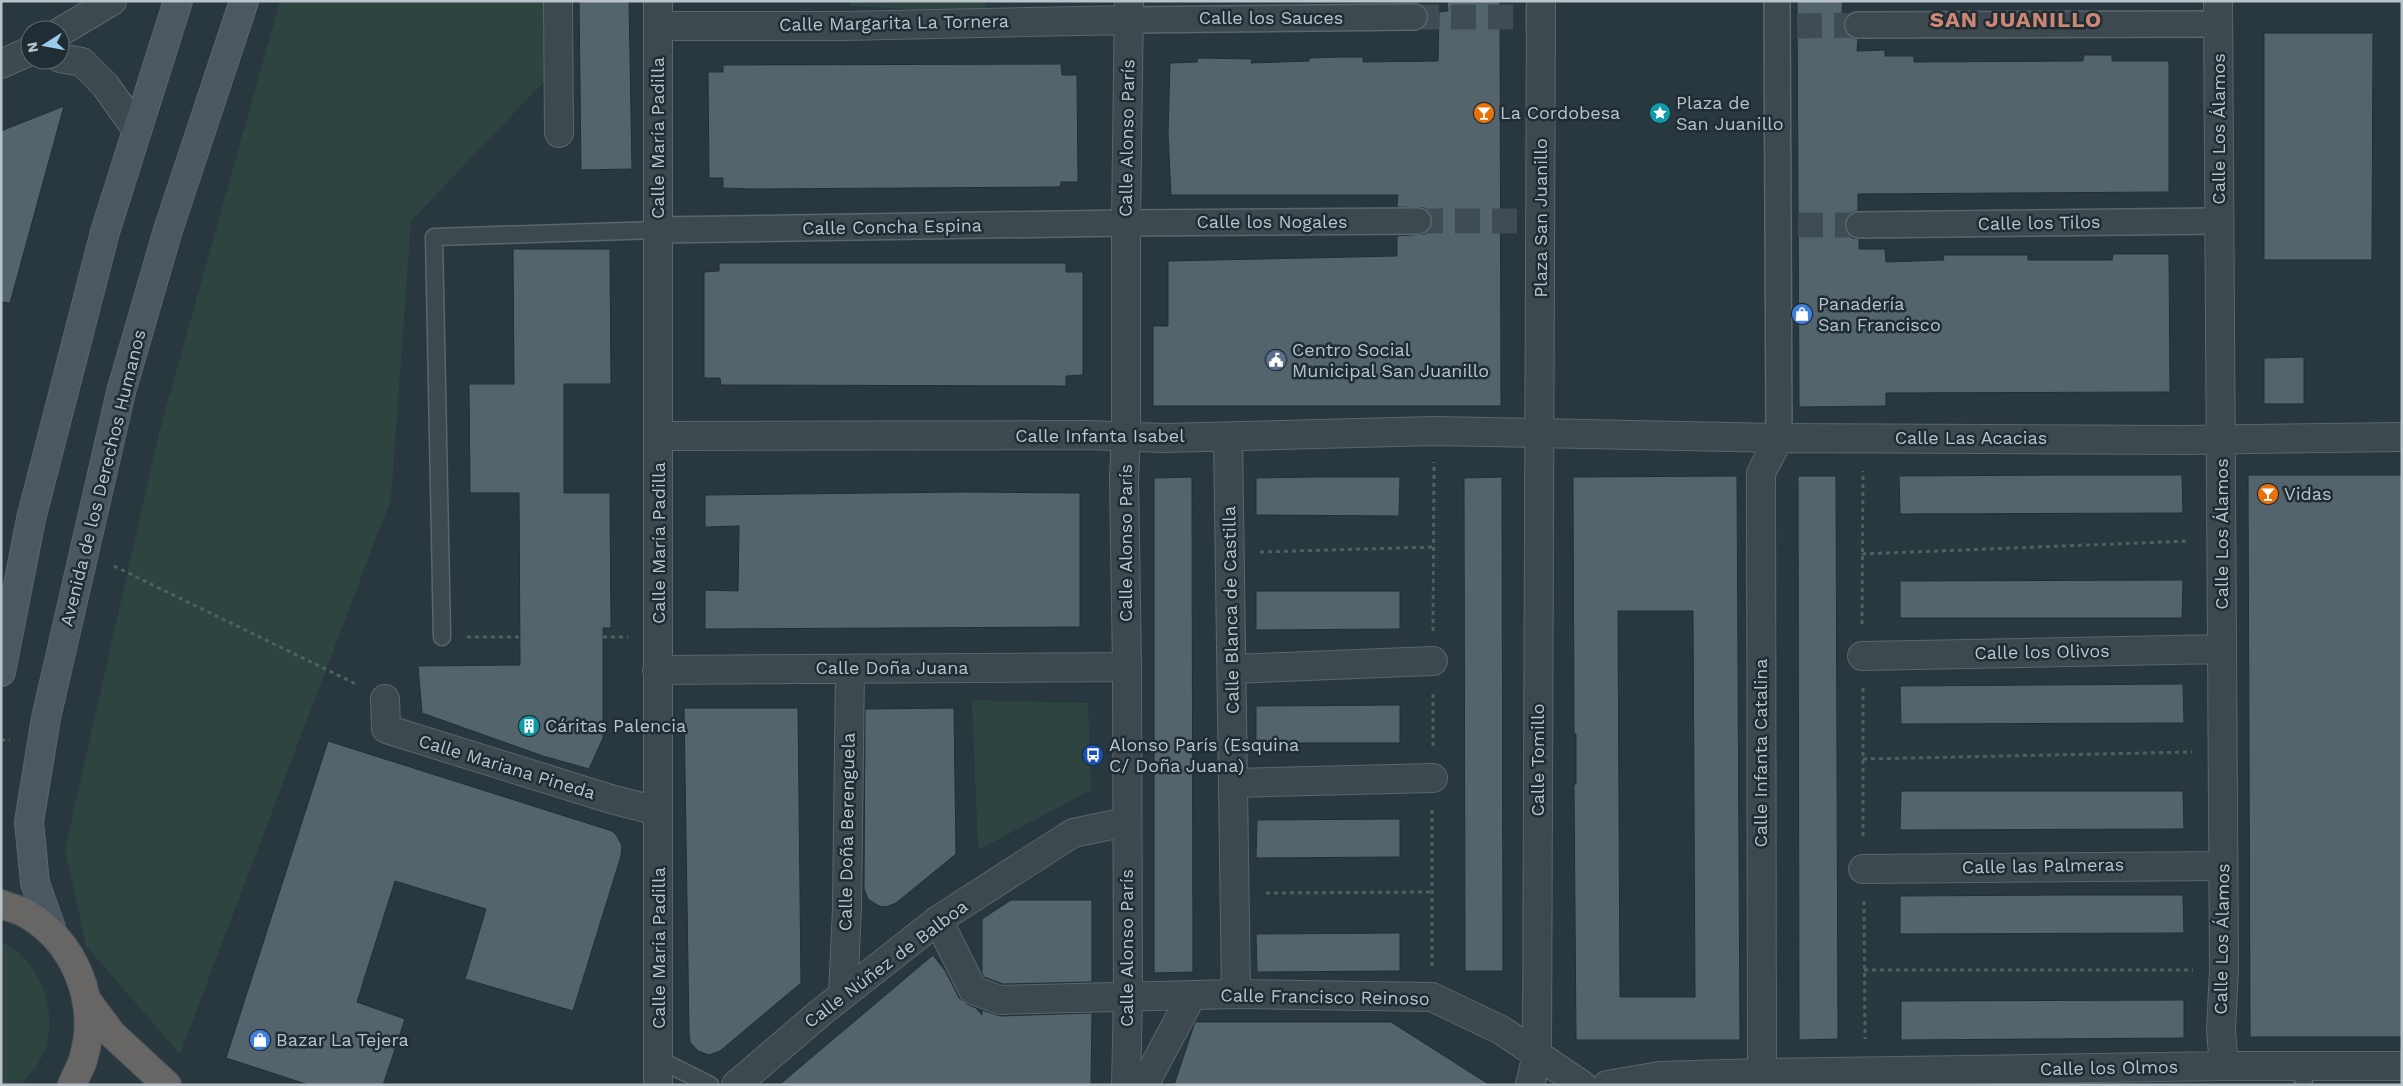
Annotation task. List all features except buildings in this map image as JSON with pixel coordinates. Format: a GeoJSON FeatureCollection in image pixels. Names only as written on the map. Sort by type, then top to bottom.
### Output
{"type":"FeatureCollection","features":[{"type":"Feature","properties":{"kind":"highway"},"geometry":{"type":"LineString","coordinates":[[1,904],[23,912],[53,934],[69,954],[80,977],[88,1002],[89,1032],[83,1061],[72,1085]]}},
{"type":"Feature","properties":{"kind":"highway"},"geometry":{"type":"LineString","coordinates":[[88,1002],[112,1034],[167,1085]]}},
{"type":"Feature","properties":{"kind":"main road"},"geometry":{"type":"LineString","coordinates":[[1,672],[31,519],[105,232],[178,1]]}},
{"type":"Feature","properties":{"kind":"main road","name":"Avenida de los Derechos Humanos"},"geometry":{"type":"LineString","coordinates":[[53,934],[35,883],[29,822],[46,718],[121,392],[168,230],[244,1]]}},
{"type":"Feature","properties":{"kind":"street"},"geometry":{"type":"LineString","coordinates":[[70,26],[112,1]]}},
{"type":"Feature","properties":{"kind":"street"},"geometry":{"type":"LineString","coordinates":[[558,1],[559,133]]}},
{"type":"Feature","properties":{"kind":"street","name":"Plaza San Juanillo"},"geometry":{"type":"LineString","coordinates":[[1540,434],[1541,1]]}},
{"type":"Feature","properties":{"kind":"street"},"geometry":{"type":"LineString","coordinates":[[1777,1],[1787,26],[1788,225],[1778,438]]}},
{"type":"Feature","properties":{"kind":"street","name":"Calle Margarita La Tornera"},"geometry":{"type":"LineString","coordinates":[[658,14],[843,26],[1129,10]]}},
{"type":"Feature","properties":{"kind":"street","name":"Calle los Sauces"},"geometry":{"type":"LineString","coordinates":[[1129,10],[1414,17]]}},
{"type":"Feature","properties":{"kind":"street","name":"Calle Alonso París"},"geometry":{"type":"LineString","coordinates":[[1126,1085],[1128,996],[1127,667],[1124,478],[1126,436],[1129,10]]}},
{"type":"Feature","properties":{"kind":"street"},"geometry":{"type":"LineString","coordinates":[[1858,25],[2218,13]]}},
{"type":"Feature","properties":{"kind":"street","name":"Calle Los Álamos"},"geometry":{"type":"LineString","coordinates":[[2218,13],[2224,970],[2221,1030],[2224,1066]]}},
{"type":"Feature","properties":{"kind":"street","name":"Calle María Padilla"},"geometry":{"type":"LineString","coordinates":[[658,14],[660,436],[657,670],[659,1072]]}},
{"type":"Feature","properties":{"kind":"street"},"geometry":{"type":"LineString","coordinates":[[1,64],[20,56]]}},
{"type":"Feature","properties":{"kind":"street"},"geometry":{"type":"LineString","coordinates":[[70,60],[82,62],[105,85],[137,130]]}},
{"type":"Feature","properties":{"kind":"street","name":"Calle los Tilos"},"geometry":{"type":"LineString","coordinates":[[1859,225],[2219,221]]}},
{"type":"Feature","properties":{"kind":"street","name":"Calle los Nogales"},"geometry":{"type":"LineString","coordinates":[[1126,223],[1418,222]]}},
{"type":"Feature","properties":{"kind":"street","name":"Calle Concha Espina"},"geometry":{"type":"LineString","coordinates":[[658,230],[1126,223]]}},
{"type":"Feature","properties":{"kind":"street","name":"Calle Infanta Isabel"},"geometry":{"type":"LineString","coordinates":[[660,436],[1228,437],[1434,431],[1540,434]]}},
{"type":"Feature","properties":{"kind":"street","name":"Calle Las Acacias"},"geometry":{"type":"LineString","coordinates":[[1540,434],[1778,438],[2221,439],[2402,437]]}},
{"type":"Feature","properties":{"kind":"street","name":"Calle Tomillo"},"geometry":{"type":"LineString","coordinates":[[1530,1085],[1537,1054],[1540,434]]}},
{"type":"Feature","properties":{"kind":"street","name":"Calle Blanca de Castilla"},"geometry":{"type":"LineString","coordinates":[[1228,437],[1236,994]]}},
{"type":"Feature","properties":{"kind":"street","name":"Calle Infanta Catalina"},"geometry":{"type":"LineString","coordinates":[[1762,1073],[1760,474],[1778,438]]}},
{"type":"Feature","properties":{"kind":"street","name":"Calle los Olivos"},"geometry":{"type":"LineString","coordinates":[[1862,656],[2222,649]]}},
{"type":"Feature","properties":{"kind":"street"},"geometry":{"type":"LineString","coordinates":[[1232,669],[1433,661]]}},
{"type":"Feature","properties":{"kind":"street","name":"Calle Doña Juana"},"geometry":{"type":"LineString","coordinates":[[657,670],[1127,667]]}},
{"type":"Feature","properties":{"kind":"street","name":"Calle Doña Berenguela"},"geometry":{"type":"LineString","coordinates":[[843,995],[847,908],[850,669]]}},
{"type":"Feature","properties":{"kind":"street","name":"Calle Mariana Pineda"},"geometry":{"type":"LineString","coordinates":[[385,699],[386,729],[614,800],[658,811]]}},
{"type":"Feature","properties":{"kind":"street"},"geometry":{"type":"LineString","coordinates":[[1234,783],[1432,778]]}},
{"type":"Feature","properties":{"kind":"street","name":"Calle Núñez de Balboa"},"geometry":{"type":"LineString","coordinates":[[736,1085],[843,995],[938,920],[1073,833],[1126,822]]}},
{"type":"Feature","properties":{"kind":"street","name":"Calle las Palmeras"},"geometry":{"type":"LineString","coordinates":[[1863,869],[2223,866]]}},
{"type":"Feature","properties":{"kind":"street","name":"Calle Francisco Reinoso"},"geometry":{"type":"LineString","coordinates":[[938,920],[973,990],[1000,1000],[1236,994],[1432,996],[1501,1030],[1582,1085]]}},
{"type":"Feature","properties":{"kind":"street"},"geometry":{"type":"LineString","coordinates":[[1144,1085],[1192,995]]}},
{"type":"Feature","properties":{"kind":"street","name":"Calle los Olmos"},"geometry":{"type":"LineString","coordinates":[[1607,1085],[1762,1073],[2224,1066],[2304,1076],[2402,1066]]}},
{"type":"Feature","properties":{"kind":"lane"},"geometry":{"type":"LineString","coordinates":[[442,638],[434,237],[658,230]]}},
{"type":"Feature","properties":{"kind":"lane"},"geometry":{"type":"LineString","coordinates":[[659,1072],[710,1085]]}},
{"type":"Feature","properties":{"kind":"path"},"geometry":{"type":"LineString","coordinates":[[1432,996],[1434,431]]}},
{"type":"Feature","properties":{"kind":"path"},"geometry":{"type":"LineString","coordinates":[[1863,437],[1862,656],[1865,1072]]}},
{"type":"Feature","properties":{"kind":"path"},"geometry":{"type":"LineString","coordinates":[[1862,554],[2222,540]]}},
{"type":"Feature","properties":{"kind":"path"},"geometry":{"type":"LineString","coordinates":[[1230,553],[1433,547]]}},
{"type":"Feature","properties":{"kind":"path"},"geometry":{"type":"LineString","coordinates":[[84,551],[385,699]]}},
{"type":"Feature","properties":{"kind":"path"},"geometry":{"type":"LineString","coordinates":[[442,638],[658,637]]}},
{"type":"Feature","properties":{"kind":"path"},"geometry":{"type":"LineString","coordinates":[[1,740],[9,741]]}},
{"type":"Feature","properties":{"kind":"path"},"geometry":{"type":"LineString","coordinates":[[1863,759],[2223,752]]}},
{"type":"Feature","properties":{"kind":"path"},"geometry":{"type":"LineString","coordinates":[[1236,894],[1432,892]]}},
{"type":"Feature","properties":{"kind":"path"},"geometry":{"type":"LineString","coordinates":[[1864,970],[2224,970]]}},
{"type":"Feature","properties":{"kind":"green space"},"geometry":{"type":"Polygon","coordinates":[[[280,1],[549,1],[557,68],[411,221],[391,499],[180,1054],[86,946],[65,849],[159,433],[280,1]]]}},
{"type":"Feature","properties":{"kind":"green space"},"geometry":{"type":"Polygon","coordinates":[[[850,1],[985,1],[985,13],[850,6],[850,1]]]}},
{"type":"Feature","properties":{"kind":"green space"},"geometry":{"type":"Polygon","coordinates":[[[972,700],[1088,703],[1091,790],[978,850],[972,700]]]}},
{"type":"Feature","properties":{"kind":"green space"},"geometry":{"type":"Polygon","coordinates":[[[1,942],[14,950],[35,971],[42,985],[49,1014],[47,1043],[43,1055],[29,1076],[20,1085],[1,1085],[1,942]]]}},
{"type":"Feature","properties":{"kind":"tunnel"},"geometry":{"type":"LineString","coordinates":[[1414,17],[1541,17]]}},
{"type":"Feature","properties":{"kind":"tunnel"},"geometry":{"type":"LineString","coordinates":[[1797,26],[1858,25]]}},
{"type":"Feature","properties":{"kind":"tunnel"},"geometry":{"type":"LineString","coordinates":[[1418,221],[1541,221]]}},
{"type":"Feature","properties":{"kind":"tunnel"},"geometry":{"type":"LineString","coordinates":[[1798,225],[1859,225]]}},
{"type":"Feature","properties":{"kind":"place","name":"La Cordobesa"},"geometry":{"type":"Point","coordinates":[1484,113]}},
{"type":"Feature","properties":{"kind":"place","name":"Plaza de San Juanillo"},"geometry":{"type":"Point","coordinates":[1660,113]}},
{"type":"Feature","properties":{"kind":"place","name":"Panadería San Francisco"},"geometry":{"type":"Point","coordinates":[1802,314]}},
{"type":"Feature","properties":{"kind":"place","name":"Centro Social Municipal San Juanillo"},"geometry":{"type":"Point","coordinates":[1276,360]}},
{"type":"Feature","properties":{"kind":"place","name":"Vidas"},"geometry":{"type":"Point","coordinates":[2268,494]}},
{"type":"Feature","properties":{"kind":"place","name":"Cáritas Palencia"},"geometry":{"type":"Point","coordinates":[529,726]}},
{"type":"Feature","properties":{"kind":"place","name":"Alonso París (Esquina C/ Doña Juana)"},"geometry":{"type":"Point","coordinates":[1093,755]}},
{"type":"Feature","properties":{"kind":"place","name":"Bazar La Tejera"},"geometry":{"type":"Point","coordinates":[260,1040]}},
{"type":"Feature","properties":{"kind":"district","name":"SAN JUANILLO"},"geometry":{"type":"Point","coordinates":[2016,19]}}]}
